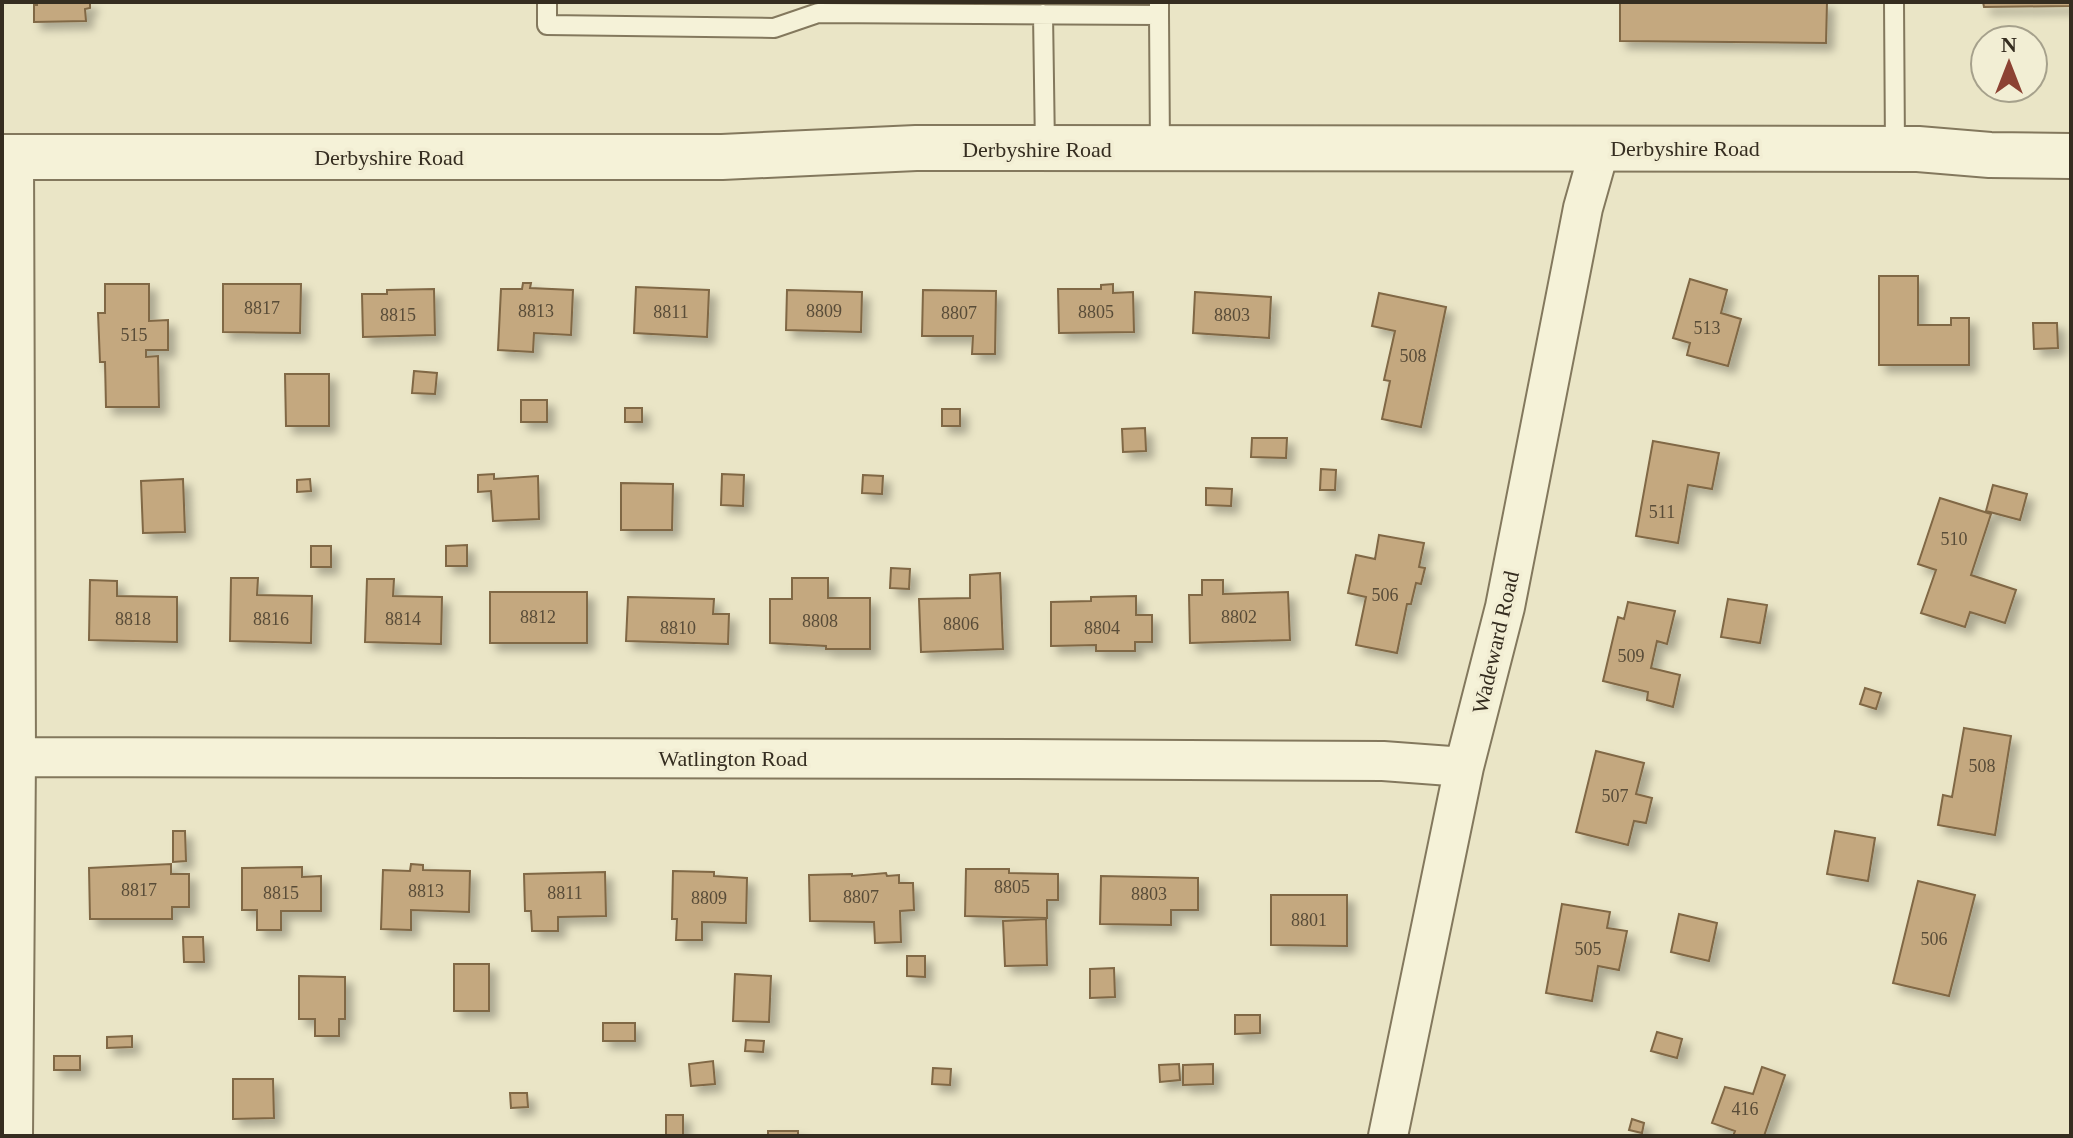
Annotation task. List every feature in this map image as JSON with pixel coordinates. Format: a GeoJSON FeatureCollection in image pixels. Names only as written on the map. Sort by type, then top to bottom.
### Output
{"type":"FeatureCollection","features":[{"type":"Feature","properties":{"kind":"street","name":"Derbyshire Road"},"geometry":{"type":"LineString","coordinates":[[8,157],[722,157],[916,148],[1895,149],[2071,156]]}},
{"type":"Feature","properties":{"kind":"street","name":"Wadeward Road"},"geometry":{"type":"LineString","coordinates":[[1388,1136],[1464,767],[1505,607],[1583,208],[1600,148]]}},
{"type":"Feature","properties":{"kind":"street"},"geometry":{"type":"LineString","coordinates":[[8,157],[13,1136]]}},
{"type":"Feature","properties":{"kind":"street","name":"Watlington Road"},"geometry":{"type":"LineString","coordinates":[[9,757],[1383,761],[1464,767]]}},
{"type":"Feature","properties":{"kind":"lane"},"geometry":{"type":"LineString","coordinates":[[547,2],[547,25],[774,28],[818,13],[1043,14],[1159,8],[1160,149]]}},
{"type":"Feature","properties":{"kind":"lane"},"geometry":{"type":"LineString","coordinates":[[1894,2],[1895,149]]}},
{"type":"Feature","properties":{"kind":"lane"},"geometry":{"type":"LineString","coordinates":[[1043,14],[1045,149]]}},
{"type":"Feature","properties":{"kind":"building"},"geometry":{"type":"Polygon","coordinates":[[[37,2],[90,2],[90,8],[85,9],[86,21],[34,22],[34,5],[37,2]]]}},
{"type":"Feature","properties":{"kind":"building"},"geometry":{"type":"Polygon","coordinates":[[[1620,2],[1827,2],[1826,43],[1620,41],[1620,2]]]}},
{"type":"Feature","properties":{"kind":"building"},"geometry":{"type":"Polygon","coordinates":[[[1983,2],[2071,2],[2071,6],[1984,7],[1983,2]]]}},
{"type":"Feature","properties":{"kind":"building"},"geometry":{"type":"Polygon","coordinates":[[[1879,276],[1918,276],[1918,325],[1951,325],[1951,318],[1969,318],[1969,365],[1879,365],[1879,276]]]}},
{"type":"Feature","properties":{"kind":"building"},"geometry":{"type":"Polygon","coordinates":[[[1690,279],[1727,290],[1721,313],[1741,319],[1728,366],[1687,355],[1690,343],[1673,338],[1690,279]]]}},
{"type":"Feature","properties":{"kind":"building"},"geometry":{"type":"Polygon","coordinates":[[[523,283],[531,283],[530,288],[573,290],[571,335],[534,333],[533,352],[498,350],[501,289],[522,289],[523,283]]]}},
{"type":"Feature","properties":{"kind":"building"},"geometry":{"type":"Polygon","coordinates":[[[105,284],[149,284],[149,321],[168,320],[168,350],[146,350],[146,357],[158,356],[159,407],[106,407],[105,362],[100,362],[98,313],[105,313],[105,284]]]}},
{"type":"Feature","properties":{"kind":"building"},"geometry":{"type":"Polygon","coordinates":[[[223,284],[301,284],[300,333],[223,332],[223,284]]]}},
{"type":"Feature","properties":{"kind":"building"},"geometry":{"type":"Polygon","coordinates":[[[1113,284],[1113,293],[1133,292],[1134,332],[1059,333],[1058,289],[1101,289],[1101,285],[1113,284]]]}},
{"type":"Feature","properties":{"kind":"building"},"geometry":{"type":"Polygon","coordinates":[[[636,287],[709,290],[707,337],[634,333],[636,287]]]}},
{"type":"Feature","properties":{"kind":"building"},"geometry":{"type":"Polygon","coordinates":[[[434,289],[435,335],[363,337],[362,294],[434,289]]]}},
{"type":"Feature","properties":{"kind":"building"},"geometry":{"type":"Polygon","coordinates":[[[787,290],[862,292],[861,332],[786,330],[787,290]]]}},
{"type":"Feature","properties":{"kind":"building"},"geometry":{"type":"Polygon","coordinates":[[[923,290],[996,291],[995,354],[972,354],[973,336],[922,336],[923,290]]]}},
{"type":"Feature","properties":{"kind":"building"},"geometry":{"type":"Polygon","coordinates":[[[1195,292],[1271,297],[1269,338],[1193,333],[1195,292]]]}},
{"type":"Feature","properties":{"kind":"building"},"geometry":{"type":"Polygon","coordinates":[[[1379,293],[1446,307],[1421,427],[1382,419],[1390,381],[1384,380],[1395,331],[1372,326],[1379,293]]]}},
{"type":"Feature","properties":{"kind":"building"},"geometry":{"type":"Polygon","coordinates":[[[2033,323],[2057,323],[2058,348],[2034,349],[2033,323]]]}},
{"type":"Feature","properties":{"kind":"building"},"geometry":{"type":"Polygon","coordinates":[[[414,371],[437,373],[435,394],[412,393],[414,371]]]}},
{"type":"Feature","properties":{"kind":"building"},"geometry":{"type":"Polygon","coordinates":[[[285,374],[329,374],[329,426],[286,426],[285,374]]]}},
{"type":"Feature","properties":{"kind":"building"},"geometry":{"type":"Polygon","coordinates":[[[521,400],[547,400],[547,422],[521,422],[521,400]]]}},
{"type":"Feature","properties":{"kind":"building"},"geometry":{"type":"Polygon","coordinates":[[[625,408],[642,408],[642,422],[625,422],[625,408]]]}},
{"type":"Feature","properties":{"kind":"building"},"geometry":{"type":"Polygon","coordinates":[[[942,409],[960,409],[960,426],[942,426],[942,409]]]}},
{"type":"Feature","properties":{"kind":"building"},"geometry":{"type":"Polygon","coordinates":[[[1145,428],[1146,451],[1123,452],[1122,429],[1145,428]]]}},
{"type":"Feature","properties":{"kind":"building"},"geometry":{"type":"Polygon","coordinates":[[[1252,438],[1287,438],[1286,458],[1251,457],[1252,438]]]}},
{"type":"Feature","properties":{"kind":"building"},"geometry":{"type":"Polygon","coordinates":[[[1653,441],[1719,453],[1712,489],[1688,485],[1678,543],[1636,536],[1653,441]]]}},
{"type":"Feature","properties":{"kind":"building"},"geometry":{"type":"Polygon","coordinates":[[[1321,469],[1336,470],[1335,490],[1320,490],[1321,469]]]}},
{"type":"Feature","properties":{"kind":"building"},"geometry":{"type":"Polygon","coordinates":[[[494,474],[494,479],[538,476],[539,519],[493,521],[491,491],[478,492],[478,475],[494,474]]]}},
{"type":"Feature","properties":{"kind":"building"},"geometry":{"type":"Polygon","coordinates":[[[722,474],[744,475],[743,506],[721,505],[722,474]]]}},
{"type":"Feature","properties":{"kind":"building"},"geometry":{"type":"Polygon","coordinates":[[[863,475],[883,476],[882,494],[862,493],[863,475]]]}},
{"type":"Feature","properties":{"kind":"building"},"geometry":{"type":"Polygon","coordinates":[[[183,479],[185,532],[143,533],[141,481],[183,479]]]}},
{"type":"Feature","properties":{"kind":"building"},"geometry":{"type":"Polygon","coordinates":[[[310,479],[311,491],[297,492],[297,480],[310,479]]]}},
{"type":"Feature","properties":{"kind":"building"},"geometry":{"type":"Polygon","coordinates":[[[621,483],[673,484],[672,530],[621,530],[621,483]]]}},
{"type":"Feature","properties":{"kind":"building"},"geometry":{"type":"Polygon","coordinates":[[[1993,485],[2027,494],[2020,520],[1986,511],[1993,485]]]}},
{"type":"Feature","properties":{"kind":"building"},"geometry":{"type":"Polygon","coordinates":[[[1206,488],[1232,489],[1231,506],[1206,505],[1206,488]]]}},
{"type":"Feature","properties":{"kind":"building"},"geometry":{"type":"Polygon","coordinates":[[[1940,498],[1991,514],[1971,575],[2016,590],[2005,623],[1970,612],[1965,627],[1921,613],[1936,570],[1918,564],[1940,498]]]}},
{"type":"Feature","properties":{"kind":"building"},"geometry":{"type":"Polygon","coordinates":[[[1379,535],[1424,543],[1419,567],[1425,568],[1421,584],[1416,583],[1411,604],[1407,604],[1397,653],[1356,645],[1366,597],[1348,593],[1356,555],[1375,559],[1379,535]]]}},
{"type":"Feature","properties":{"kind":"building"},"geometry":{"type":"Polygon","coordinates":[[[467,545],[467,566],[446,566],[446,546],[467,545]]]}},
{"type":"Feature","properties":{"kind":"building"},"geometry":{"type":"Polygon","coordinates":[[[311,546],[331,546],[331,567],[311,567],[311,546]]]}},
{"type":"Feature","properties":{"kind":"building"},"geometry":{"type":"Polygon","coordinates":[[[891,568],[910,569],[909,589],[890,588],[891,568]]]}},
{"type":"Feature","properties":{"kind":"building"},"geometry":{"type":"Polygon","coordinates":[[[1000,573],[1003,649],[921,652],[919,599],[970,598],[970,575],[1000,573]]]}},
{"type":"Feature","properties":{"kind":"building"},"geometry":{"type":"Polygon","coordinates":[[[231,578],[258,578],[257,595],[312,596],[311,643],[230,641],[231,578]]]}},
{"type":"Feature","properties":{"kind":"building"},"geometry":{"type":"Polygon","coordinates":[[[792,578],[828,578],[828,598],[870,598],[870,649],[826,649],[826,646],[770,643],[770,599],[792,599],[792,578]]]}},
{"type":"Feature","properties":{"kind":"building"},"geometry":{"type":"Polygon","coordinates":[[[367,579],[394,579],[393,596],[442,597],[441,644],[365,642],[367,579]]]}},
{"type":"Feature","properties":{"kind":"building"},"geometry":{"type":"Polygon","coordinates":[[[90,580],[117,581],[117,596],[177,597],[177,642],[89,640],[90,580]]]}},
{"type":"Feature","properties":{"kind":"building"},"geometry":{"type":"Polygon","coordinates":[[[1202,580],[1223,580],[1223,594],[1288,592],[1290,640],[1190,643],[1189,595],[1202,595],[1202,580]]]}},
{"type":"Feature","properties":{"kind":"building"},"geometry":{"type":"Polygon","coordinates":[[[490,592],[587,592],[587,643],[490,643],[490,592]]]}},
{"type":"Feature","properties":{"kind":"building"},"geometry":{"type":"Polygon","coordinates":[[[1136,596],[1136,615],[1152,615],[1152,642],[1135,642],[1135,651],[1096,651],[1096,645],[1051,646],[1051,602],[1136,596]]]}},
{"type":"Feature","properties":{"kind":"building"},"geometry":{"type":"Polygon","coordinates":[[[628,597],[714,599],[713,614],[729,614],[728,644],[626,641],[628,597]]]}},
{"type":"Feature","properties":{"kind":"building"},"geometry":{"type":"Polygon","coordinates":[[[1728,599],[1767,605],[1760,643],[1721,637],[1728,599]]]}},
{"type":"Feature","properties":{"kind":"building"},"geometry":{"type":"Polygon","coordinates":[[[1628,602],[1675,611],[1667,644],[1657,641],[1651,668],[1680,675],[1673,707],[1647,700],[1648,692],[1603,681],[1618,617],[1624,619],[1628,602]]]}},
{"type":"Feature","properties":{"kind":"building"},"geometry":{"type":"Polygon","coordinates":[[[1865,688],[1881,693],[1876,709],[1860,704],[1865,688]]]}},
{"type":"Feature","properties":{"kind":"building"},"geometry":{"type":"Polygon","coordinates":[[[1964,728],[2011,736],[1995,835],[1938,825],[1943,795],[1952,797],[1964,728]]]}},
{"type":"Feature","properties":{"kind":"building"},"geometry":{"type":"Polygon","coordinates":[[[1596,751],[1644,763],[1636,794],[1652,798],[1646,823],[1634,821],[1628,845],[1576,832],[1596,751]]]}},
{"type":"Feature","properties":{"kind":"building"},"geometry":{"type":"Polygon","coordinates":[[[173,831],[185,831],[186,861],[173,862],[173,831]]]}},
{"type":"Feature","properties":{"kind":"building"},"geometry":{"type":"Polygon","coordinates":[[[1835,831],[1875,838],[1868,881],[1827,874],[1835,831]]]}},
{"type":"Feature","properties":{"kind":"building"},"geometry":{"type":"Polygon","coordinates":[[[171,864],[171,874],[189,874],[189,907],[172,907],[172,919],[90,919],[89,868],[171,864]]]}},
{"type":"Feature","properties":{"kind":"building"},"geometry":{"type":"Polygon","coordinates":[[[411,864],[423,865],[423,870],[470,871],[469,912],[411,910],[411,930],[381,929],[383,870],[410,871],[411,864]]]}},
{"type":"Feature","properties":{"kind":"building"},"geometry":{"type":"Polygon","coordinates":[[[302,867],[302,877],[321,876],[321,911],[281,911],[281,930],[257,930],[257,910],[242,910],[242,868],[302,867]]]}},
{"type":"Feature","properties":{"kind":"building"},"geometry":{"type":"Polygon","coordinates":[[[966,869],[1058,874],[1058,900],[1047,900],[1047,918],[965,916],[966,869]]]}},
{"type":"Feature","properties":{"kind":"building"},"geometry":{"type":"Polygon","coordinates":[[[673,871],[714,872],[714,876],[747,878],[746,923],[702,922],[702,940],[676,940],[677,919],[672,919],[673,871]]]}},
{"type":"Feature","properties":{"kind":"building"},"geometry":{"type":"Polygon","coordinates":[[[605,872],[606,916],[558,917],[558,931],[532,931],[531,911],[525,911],[524,874],[605,872]]]}},
{"type":"Feature","properties":{"kind":"building"},"geometry":{"type":"Polygon","coordinates":[[[886,873],[887,876],[899,875],[899,883],[913,883],[914,910],[900,911],[901,942],[875,943],[874,922],[810,921],[809,875],[886,873]]]}},
{"type":"Feature","properties":{"kind":"building"},"geometry":{"type":"Polygon","coordinates":[[[1101,876],[1198,878],[1198,910],[1171,910],[1171,925],[1100,924],[1101,876]]]}},
{"type":"Feature","properties":{"kind":"building"},"geometry":{"type":"Polygon","coordinates":[[[1918,881],[1975,895],[1949,996],[1893,983],[1918,881]]]}},
{"type":"Feature","properties":{"kind":"building"},"geometry":{"type":"Polygon","coordinates":[[[1271,895],[1347,895],[1347,946],[1271,945],[1271,895]]]}},
{"type":"Feature","properties":{"kind":"building"},"geometry":{"type":"Polygon","coordinates":[[[1562,904],[1610,912],[1607,928],[1627,931],[1619,970],[1598,966],[1592,1001],[1546,993],[1562,904]]]}},
{"type":"Feature","properties":{"kind":"building"},"geometry":{"type":"Polygon","coordinates":[[[1679,914],[1717,923],[1709,961],[1671,952],[1679,914]]]}},
{"type":"Feature","properties":{"kind":"building"},"geometry":{"type":"Polygon","coordinates":[[[1046,919],[1047,965],[1005,966],[1003,921],[1046,919]]]}},
{"type":"Feature","properties":{"kind":"building"},"geometry":{"type":"Polygon","coordinates":[[[183,937],[203,937],[204,962],[184,962],[183,937]]]}},
{"type":"Feature","properties":{"kind":"building"},"geometry":{"type":"Polygon","coordinates":[[[907,956],[925,956],[925,977],[907,976],[907,956]]]}},
{"type":"Feature","properties":{"kind":"building"},"geometry":{"type":"Polygon","coordinates":[[[454,964],[489,964],[489,1011],[454,1011],[454,964]]]}},
{"type":"Feature","properties":{"kind":"building"},"geometry":{"type":"Polygon","coordinates":[[[1114,968],[1115,997],[1090,998],[1090,969],[1114,968]]]}},
{"type":"Feature","properties":{"kind":"building"},"geometry":{"type":"Polygon","coordinates":[[[735,974],[771,976],[769,1022],[733,1021],[735,974]]]}},
{"type":"Feature","properties":{"kind":"building"},"geometry":{"type":"Polygon","coordinates":[[[299,976],[345,977],[345,1019],[339,1019],[339,1036],[315,1036],[315,1019],[299,1019],[299,976]]]}},
{"type":"Feature","properties":{"kind":"building"},"geometry":{"type":"Polygon","coordinates":[[[1235,1015],[1260,1015],[1260,1033],[1235,1034],[1235,1015]]]}},
{"type":"Feature","properties":{"kind":"building"},"geometry":{"type":"Polygon","coordinates":[[[603,1023],[635,1023],[635,1041],[603,1041],[603,1023]]]}},
{"type":"Feature","properties":{"kind":"building"},"geometry":{"type":"Polygon","coordinates":[[[1657,1032],[1682,1039],[1677,1058],[1651,1051],[1657,1032]]]}},
{"type":"Feature","properties":{"kind":"building"},"geometry":{"type":"Polygon","coordinates":[[[132,1036],[132,1047],[107,1048],[107,1037],[132,1036]]]}},
{"type":"Feature","properties":{"kind":"building"},"geometry":{"type":"Polygon","coordinates":[[[746,1040],[764,1041],[763,1052],[745,1051],[746,1040]]]}},
{"type":"Feature","properties":{"kind":"building"},"geometry":{"type":"Polygon","coordinates":[[[54,1056],[80,1056],[80,1070],[54,1070],[54,1056]]]}},
{"type":"Feature","properties":{"kind":"building"},"geometry":{"type":"Polygon","coordinates":[[[713,1061],[715,1084],[691,1086],[689,1064],[713,1061]]]}},
{"type":"Feature","properties":{"kind":"building"},"geometry":{"type":"Polygon","coordinates":[[[1179,1064],[1180,1080],[1160,1082],[1159,1065],[1179,1064]]]}},
{"type":"Feature","properties":{"kind":"building"},"geometry":{"type":"Polygon","coordinates":[[[1213,1064],[1213,1084],[1183,1085],[1183,1065],[1213,1064]]]}},
{"type":"Feature","properties":{"kind":"building"},"geometry":{"type":"Polygon","coordinates":[[[1762,1067],[1785,1075],[1764,1136],[1733,1136],[1735,1131],[1712,1123],[1725,1087],[1753,1094],[1762,1067]]]}},
{"type":"Feature","properties":{"kind":"building"},"geometry":{"type":"Polygon","coordinates":[[[933,1068],[951,1069],[950,1085],[932,1084],[933,1068]]]}},
{"type":"Feature","properties":{"kind":"building"},"geometry":{"type":"Polygon","coordinates":[[[233,1079],[273,1079],[274,1118],[233,1119],[233,1079]]]}},
{"type":"Feature","properties":{"kind":"building"},"geometry":{"type":"Polygon","coordinates":[[[510,1093],[527,1093],[528,1107],[511,1108],[510,1093]]]}},
{"type":"Feature","properties":{"kind":"building"},"geometry":{"type":"Polygon","coordinates":[[[666,1115],[683,1115],[683,1136],[666,1136],[666,1115]]]}},
{"type":"Feature","properties":{"kind":"building"},"geometry":{"type":"Polygon","coordinates":[[[1632,1119],[1644,1123],[1642,1133],[1629,1130],[1632,1119]]]}},
{"type":"Feature","properties":{"kind":"building"},"geometry":{"type":"Polygon","coordinates":[[[768,1131],[798,1131],[798,1136],[768,1136],[768,1131]]]}}]}
